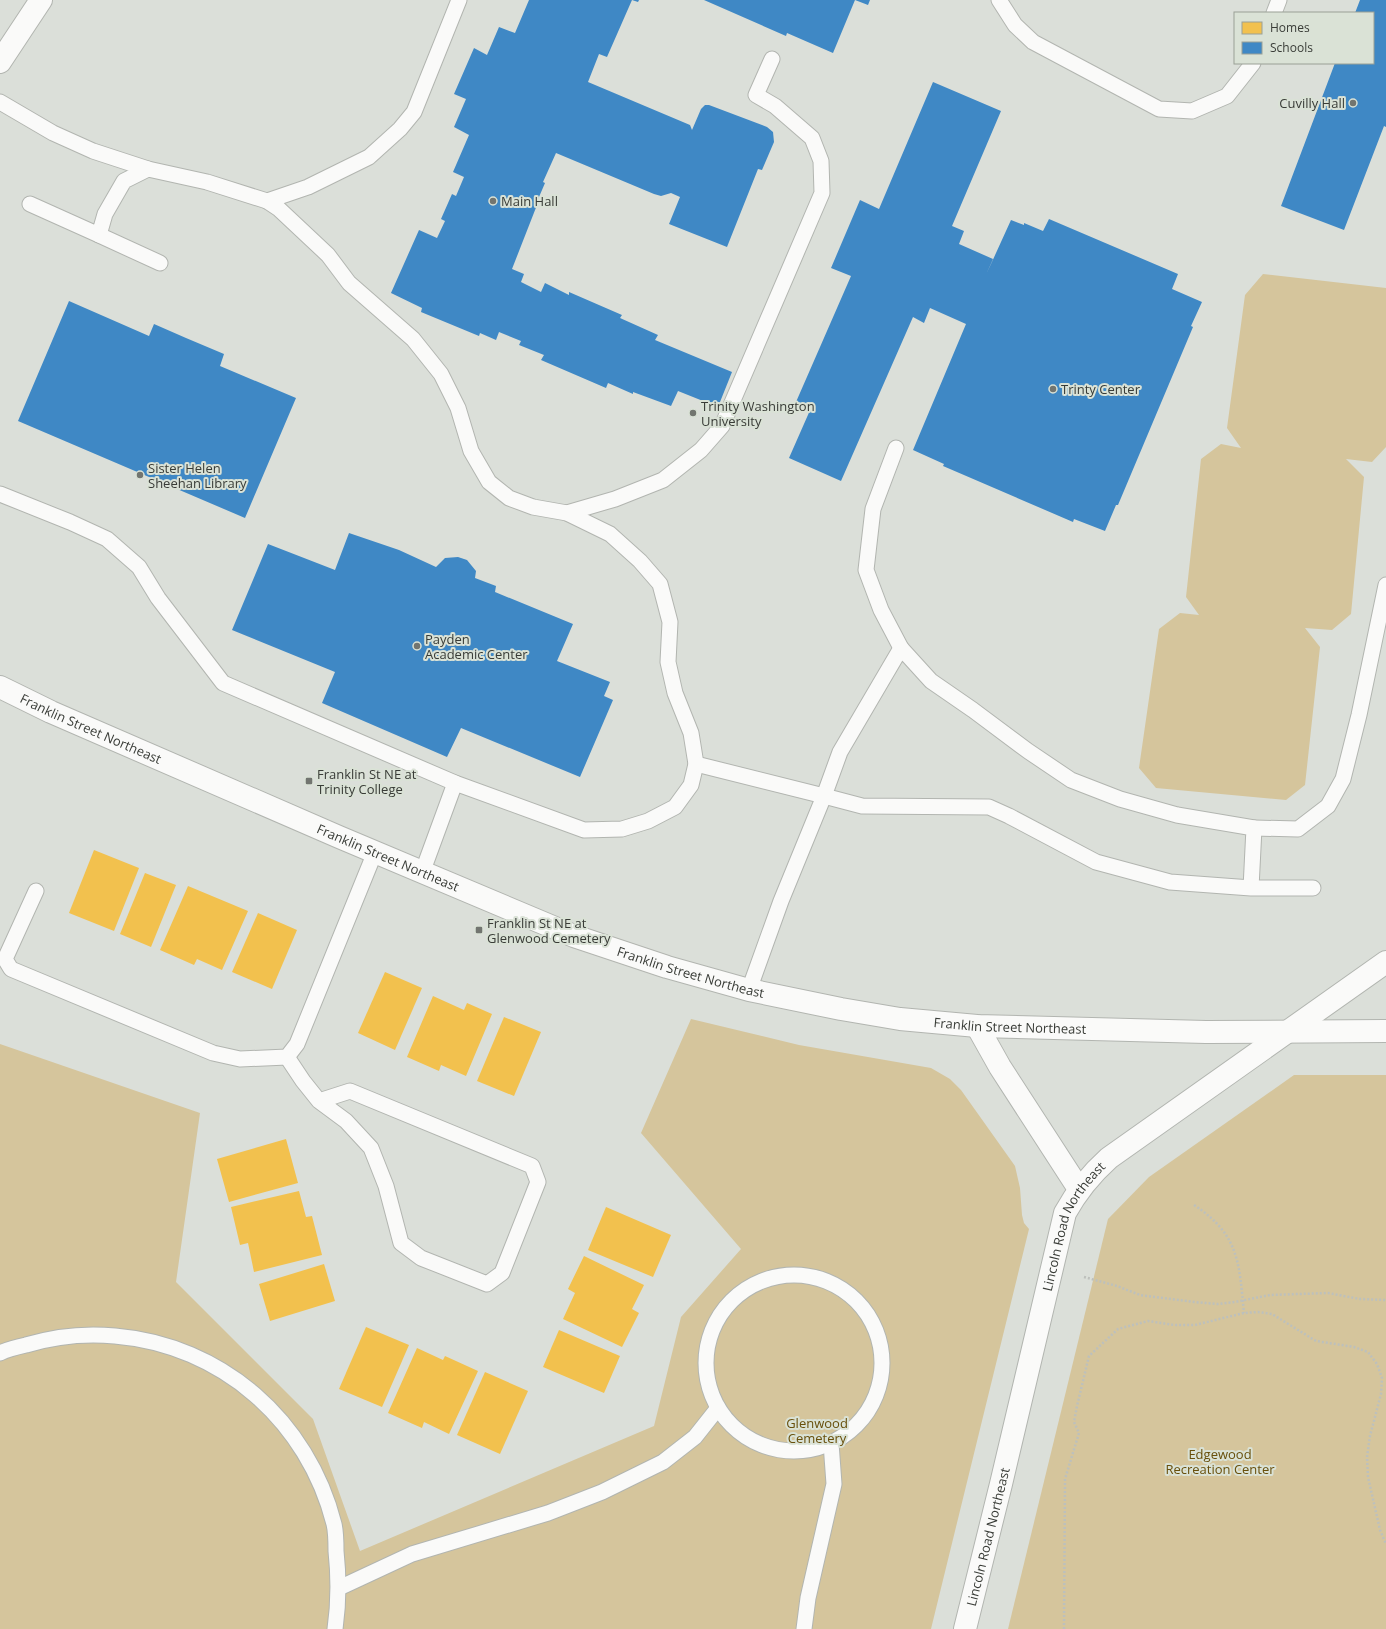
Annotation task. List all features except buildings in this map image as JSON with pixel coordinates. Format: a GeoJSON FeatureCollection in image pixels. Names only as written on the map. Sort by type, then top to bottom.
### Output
{"type":"FeatureCollection","features":[{"type":"Feature","properties":{"kind":"street"},"geometry":{"type":"LineString","coordinates":[[0,62],[41,0]]}},
{"type":"Feature","properties":{"kind":"street","name":"Franklin Street Northeast"},"geometry":{"type":"LineString","coordinates":[[0,687],[51,712],[574,936],[667,967],[749,990],[900,1019],[977,1026],[1206,1032],[1386,1031]]}},
{"type":"Feature","properties":{"kind":"street","name":"Lincoln Road Northeast"},"geometry":{"type":"LineString","coordinates":[[965,1629],[1065,1213],[1080,1189],[1086,1180],[1109,1158],[1386,962]]}},
{"type":"Feature","properties":{"kind":"street"},"geometry":{"type":"LineString","coordinates":[[977,1026],[1000,1067],[1080,1189]]}},
{"type":"Feature","properties":{"kind":"lane"},"geometry":{"type":"LineString","coordinates":[[266,201],[308,187],[369,157],[400,129],[414,112],[459,0]]}},
{"type":"Feature","properties":{"kind":"lane"},"geometry":{"type":"LineString","coordinates":[[998,0],[1015,25],[1033,42],[1159,109],[1192,111],[1227,96],[1252,64]]}},
{"type":"Feature","properties":{"kind":"lane"},"geometry":{"type":"LineString","coordinates":[[1274,12],[1279,0]]}},
{"type":"Feature","properties":{"kind":"lane"},"geometry":{"type":"LineString","coordinates":[[567,513],[615,499],[663,480],[700,450],[722,426],[822,193],[821,162],[812,138],[775,106],[756,95],[772,59]]}},
{"type":"Feature","properties":{"kind":"lane"},"geometry":{"type":"LineString","coordinates":[[0,102],[53,134],[93,151],[148,169],[207,182],[266,201],[279,209],[328,255],[349,283],[414,339],[441,374],[458,408],[471,451],[489,482],[509,498],[532,507],[567,513],[610,534],[640,560],[660,584],[670,622],[668,662],[675,693],[691,733],[696,764],[691,785],[675,807],[648,821],[622,829],[584,830],[455,783],[223,683],[158,598],[139,567],[107,539],[70,522],[0,494]]}},
{"type":"Feature","properties":{"kind":"lane"},"geometry":{"type":"LineString","coordinates":[[99,234],[105,214],[124,181],[148,169]]}},
{"type":"Feature","properties":{"kind":"lane"},"geometry":{"type":"LineString","coordinates":[[30,204],[160,263]]}},
{"type":"Feature","properties":{"kind":"lane"},"geometry":{"type":"LineString","coordinates":[[896,448],[873,509],[866,570],[881,610],[901,648],[931,681],[1028,751],[1071,780],[1120,800],[1177,815],[1254,828],[1298,829],[1328,806],[1343,779],[1359,715],[1386,585]]}},
{"type":"Feature","properties":{"kind":"lane"},"geometry":{"type":"LineString","coordinates":[[749,990],[840,752],[901,648]]}},
{"type":"Feature","properties":{"kind":"lane"},"geometry":{"type":"LineString","coordinates":[[696,764],[862,806],[989,807],[1096,862],[1170,882],[1251,888],[1313,888]]}},
{"type":"Feature","properties":{"kind":"lane"},"geometry":{"type":"LineString","coordinates":[[422,872],[455,783]]}},
{"type":"Feature","properties":{"kind":"lane"},"geometry":{"type":"LineString","coordinates":[[1251,888],[1254,828]]}},
{"type":"Feature","properties":{"kind":"lane"},"geometry":{"type":"LineString","coordinates":[[36,891],[5,959],[11,969],[213,1053],[240,1059],[287,1056],[297,1044],[375,852]]}},
{"type":"Feature","properties":{"kind":"lane"},"geometry":{"type":"LineString","coordinates":[[287,1056],[303,1081],[319,1101],[346,1121],[371,1148],[386,1186],[401,1243],[421,1258],[487,1284],[502,1273],[538,1182],[532,1166],[350,1091],[319,1101]]}},
{"type":"Feature","properties":{"kind":"lane"},"geometry":{"type":"LineString","coordinates":[[790,1274],[820,1278],[847,1292],[868,1314],[880,1342],[882,1372],[873,1401],[856,1426],[831,1443],[806,1450],[780,1450],[756,1442],[734,1428],[718,1408],[707,1380],[706,1349],[716,1321],[734,1297],[760,1281],[790,1274]]}},
{"type":"Feature","properties":{"kind":"lane"},"geometry":{"type":"LineString","coordinates":[[0,1353],[50,1338],[92,1334],[135,1337],[178,1348],[209,1362],[241,1383],[277,1415],[303,1450],[320,1482],[334,1525],[339,1588],[335,1629]]}},
{"type":"Feature","properties":{"kind":"lane"},"geometry":{"type":"LineString","coordinates":[[339,1588],[412,1554],[548,1513],[602,1492],[663,1462],[695,1437],[718,1408]]}},
{"type":"Feature","properties":{"kind":"lane"},"geometry":{"type":"LineString","coordinates":[[804,1629],[808,1598],[834,1484],[831,1443]]}},
{"type":"Feature","properties":{"kind":"path"},"geometry":{"type":"LineString","coordinates":[[1194,1205],[1209,1215],[1219,1225],[1239,1262],[1244,1313]]}},
{"type":"Feature","properties":{"kind":"path"},"geometry":{"type":"LineString","coordinates":[[1084,1277],[1147,1296],[1218,1304],[1243,1301],[1270,1295],[1328,1293],[1360,1299],[1386,1300]]}},
{"type":"Feature","properties":{"kind":"path"},"geometry":{"type":"LineString","coordinates":[[1064,1629],[1065,1479],[1079,1433],[1074,1422],[1089,1356],[1118,1329],[1148,1321],[1174,1326],[1195,1325],[1244,1313],[1258,1312],[1272,1314],[1316,1340],[1354,1347],[1368,1352],[1377,1364],[1382,1378],[1381,1394],[1370,1436],[1367,1457],[1368,1477],[1380,1530],[1386,1544]]}},
{"type":"Feature","properties":{"kind":"green space"},"geometry":{"type":"Polygon","coordinates":[[[1263,274],[1386,288],[1386,447],[1372,462],[1346,459],[1364,477],[1351,614],[1332,630],[1305,628],[1320,647],[1305,785],[1286,800],[1156,788],[1139,768],[1159,629],[1180,613],[1199,615],[1186,597],[1201,459],[1221,444],[1241,448],[1227,428],[1245,295],[1263,274]]]}},
{"type":"Feature","properties":{"kind":"green space","name":"Glenwood Cemetery"},"geometry":{"type":"Polygon","coordinates":[[[691,1019],[799,1045],[931,1068],[950,1079],[961,1090],[1015,1166],[1020,1188],[1022,1215],[1024,1223],[1029,1229],[931,1629],[0,1629],[0,1044],[200,1113],[176,1282],[313,1419],[360,1551],[654,1426],[681,1317],[741,1249],[641,1133],[691,1019]]]}},
{"type":"Feature","properties":{"kind":"green space","name":"Edgewood Recreation Center"},"geometry":{"type":"Polygon","coordinates":[[[1294,1075],[1386,1075],[1386,1629],[1008,1629],[1108,1219],[1149,1177],[1294,1075]]]}},
{"type":"Feature","properties":{"kind":"place","name":"Cuvilly Hall"},"geometry":{"type":"Point","coordinates":[1353,103]}},
{"type":"Feature","properties":{"kind":"place","name":"Main Hall"},"geometry":{"type":"Point","coordinates":[493,201]}},
{"type":"Feature","properties":{"kind":"place","name":"Trinty Center"},"geometry":{"type":"Point","coordinates":[1053,389]}},
{"type":"Feature","properties":{"kind":"place","name":"Trinity Washington University"},"geometry":{"type":"Point","coordinates":[693,413]}},
{"type":"Feature","properties":{"kind":"place","name":"Sister Helen Sheehan Library"},"geometry":{"type":"Point","coordinates":[140,475]}},
{"type":"Feature","properties":{"kind":"place","name":"Payden Academic Center"},"geometry":{"type":"Point","coordinates":[417,646]}},
{"type":"Feature","properties":{"kind":"place","name":"Franklin St NE at Trinity College"},"geometry":{"type":"Point","coordinates":[309,781]}},
{"type":"Feature","properties":{"kind":"place","name":"Franklin St NE at Glenwood Cemetery"},"geometry":{"type":"Point","coordinates":[479,930]}}]}
